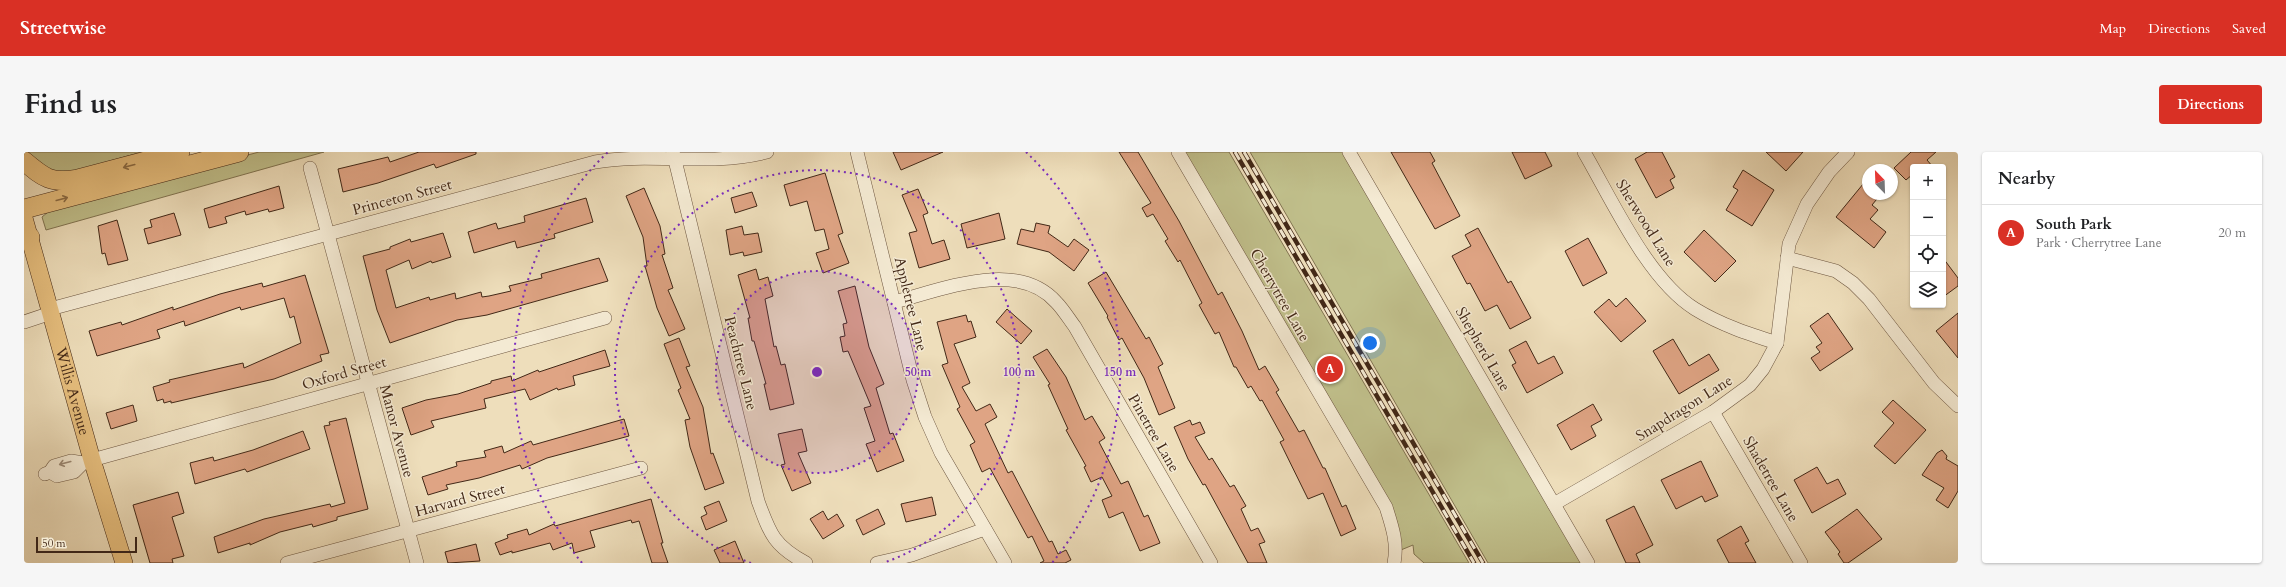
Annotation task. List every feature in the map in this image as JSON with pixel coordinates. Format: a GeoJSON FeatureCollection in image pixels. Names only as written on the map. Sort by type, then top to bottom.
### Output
{"type":"FeatureCollection","features":[{"type":"Feature","properties":{"kind":"highway"},"geometry":{"type":"LineString","coordinates":[[24,161],[46,178],[61,182],[78,179],[180,152]]}},
{"type":"Feature","properties":{"kind":"highway"},"geometry":{"type":"LineString","coordinates":[[24,209],[239,152]]}},
{"type":"Feature","properties":{"kind":"main road","name":"Willis Avenue"},"geometry":{"type":"LineString","coordinates":[[24,218],[27,235],[50,311],[88,462],[124,563]]}},
{"type":"Feature","properties":{"kind":"street","name":"Princeton Street"},"geometry":{"type":"LineString","coordinates":[[24,322],[50,311],[602,160],[620,157],[674,155],[711,160],[747,157],[767,152]]}},
{"type":"Feature","properties":{"kind":"street","name":"Appletree Lane"},"geometry":{"type":"LineString","coordinates":[[856,152],[925,418],[941,453],[1005,563]]}},
{"type":"Feature","properties":{"kind":"street","name":"Cherrytree Lane"},"geometry":{"type":"LineString","coordinates":[[1178,152],[1386,507],[1394,532],[1396,552],[1394,563]]}},
{"type":"Feature","properties":{"kind":"street","name":"Shepherd Lane"},"geometry":{"type":"LineString","coordinates":[[1349,152],[1588,563]]}},
{"type":"Feature","properties":{"kind":"street","name":"Sherwood Lane"},"geometry":{"type":"LineString","coordinates":[[1584,152],[1648,262],[1671,290],[1695,309],[1729,327],[1777,343]]}},
{"type":"Feature","properties":{"kind":"street","name":"Snapdragon Lane"},"geometry":{"type":"LineString","coordinates":[[1554,504],[1713,412],[1750,385],[1763,369],[1777,343],[1790,244],[1807,204],[1829,172],[1848,152]]}},
{"type":"Feature","properties":{"kind":"street","name":"Peachtree Lane"},"geometry":{"type":"LineString","coordinates":[[674,155],[758,501],[769,531],[778,544],[788,553],[806,563]]}},
{"type":"Feature","properties":{"kind":"street","name":"Manor Avenue"},"geometry":{"type":"LineString","coordinates":[[310,168],[417,563]]}},
{"type":"Feature","properties":{"kind":"street"},"geometry":{"type":"LineString","coordinates":[[1787,258],[1831,269],[1853,283],[1869,299],[1934,383],[1958,406]]}},
{"type":"Feature","properties":{"kind":"street","name":"Pinetree Lane"},"geometry":{"type":"LineString","coordinates":[[894,302],[985,280],[1003,279],[1028,284],[1046,293],[1056,302],[1075,326],[1211,563]]}},
{"type":"Feature","properties":{"kind":"street","name":"Oxford Street"},"geometry":{"type":"LineString","coordinates":[[48,473],[57,476],[74,472],[88,462],[605,318]]}},
{"type":"Feature","properties":{"kind":"street","name":"Shadetree Lane"},"geometry":{"type":"LineString","coordinates":[[1713,412],[1801,563]]}},
{"type":"Feature","properties":{"kind":"street","name":"Harvard Street"},"geometry":{"type":"LineString","coordinates":[[287,563],[640,468]]}},
{"type":"Feature","properties":{"kind":"street"},"geometry":{"type":"LineString","coordinates":[[877,563],[912,555],[985,529]]}},
{"type":"Feature","properties":{"kind":"shaded area"},"geometry":{"type":"Polygon","coordinates":[[[27,152],[142,152],[64,174],[46,172],[27,152]]]}},
{"type":"Feature","properties":{"kind":"shaded area"},"geometry":{"type":"Polygon","coordinates":[[[259,152],[324,152],[46,230],[42,217],[54,207],[259,152]]]}},
{"type":"Feature","properties":{"kind":"shaded area"},"geometry":{"type":"Polygon","coordinates":[[[1178,152],[1229,152],[1469,563],[1424,563],[1414,554],[1413,545],[1396,552],[1394,532],[1178,152]]]}},
{"type":"Feature","properties":{"kind":"shaded area"},"geometry":{"type":"Polygon","coordinates":[[[1250,152],[1349,152],[1588,563],[1488,563],[1250,152]]]}},
{"type":"Feature","properties":{"kind":"building"},"geometry":{"type":"Polygon","coordinates":[[[419,152],[476,152],[476,154],[436,168],[434,164],[378,183],[343,192],[338,169],[388,157],[390,162],[419,152]]]}},
{"type":"Feature","properties":{"kind":"building"},"geometry":{"type":"Polygon","coordinates":[[[893,152],[943,152],[901,170],[893,152]]]}},
{"type":"Feature","properties":{"kind":"building"},"geometry":{"type":"Polygon","coordinates":[[[1119,152],[1138,152],[1179,221],[1218,295],[1222,292],[1242,331],[1259,370],[1265,366],[1279,390],[1276,392],[1299,432],[1304,430],[1323,468],[1325,468],[1342,507],[1346,505],[1356,529],[1341,536],[1323,493],[1308,499],[1280,442],[1284,440],[1262,400],[1260,401],[1251,386],[1248,388],[1236,367],[1234,367],[1219,332],[1215,334],[1199,305],[1202,303],[1180,260],[1178,262],[1165,241],[1168,239],[1153,214],[1147,217],[1142,208],[1151,203],[1119,152]]]}},
{"type":"Feature","properties":{"kind":"building"},"geometry":{"type":"Polygon","coordinates":[[[1391,152],[1430,152],[1435,161],[1432,163],[1460,216],[1435,229],[1391,152]]]}},
{"type":"Feature","properties":{"kind":"building"},"geometry":{"type":"Polygon","coordinates":[[[1512,152],[1545,152],[1552,166],[1525,179],[1512,152]]]}},
{"type":"Feature","properties":{"kind":"building"},"geometry":{"type":"Polygon","coordinates":[[[1647,152],[1662,152],[1675,177],[1670,180],[1674,188],[1656,198],[1635,159],[1647,152]]]}},
{"type":"Feature","properties":{"kind":"building"},"geometry":{"type":"Polygon","coordinates":[[[1766,152],[1803,152],[1786,171],[1766,152]]]}},
{"type":"Feature","properties":{"kind":"building"},"geometry":{"type":"Polygon","coordinates":[[[1911,152],[1936,152],[1927,160],[1930,164],[1910,164],[1910,177],[1906,180],[1898,172],[1898,164],[1911,152]]]}},
{"type":"Feature","properties":{"kind":"building"},"geometry":{"type":"Polygon","coordinates":[[[1743,170],[1774,190],[1752,226],[1726,210],[1738,190],[1733,187],[1743,170]]]}},
{"type":"Feature","properties":{"kind":"building"},"geometry":{"type":"Polygon","coordinates":[[[825,173],[843,233],[838,235],[849,263],[823,273],[816,253],[829,249],[824,229],[815,231],[807,201],[790,206],[784,185],[825,173]]]}},
{"type":"Feature","properties":{"kind":"building"},"geometry":{"type":"Polygon","coordinates":[[[1862,185],[1862,200],[1876,200],[1872,205],[1878,210],[1870,219],[1886,232],[1874,248],[1836,217],[1862,185]]]}},
{"type":"Feature","properties":{"kind":"building"},"geometry":{"type":"Polygon","coordinates":[[[279,186],[284,208],[269,212],[268,209],[246,215],[245,211],[225,217],[227,223],[209,228],[204,209],[279,186]]]}},
{"type":"Feature","properties":{"kind":"building"},"geometry":{"type":"Polygon","coordinates":[[[644,188],[660,226],[665,254],[662,255],[673,288],[668,290],[685,329],[669,336],[657,308],[645,266],[647,266],[643,237],[626,196],[644,188]]]}},
{"type":"Feature","properties":{"kind":"building"},"geometry":{"type":"Polygon","coordinates":[[[918,189],[928,213],[923,215],[932,244],[944,240],[950,259],[919,268],[909,233],[917,231],[902,195],[918,189]]]}},
{"type":"Feature","properties":{"kind":"building"},"geometry":{"type":"Polygon","coordinates":[[[752,192],[757,206],[735,213],[731,198],[752,192]]]}},
{"type":"Feature","properties":{"kind":"building"},"geometry":{"type":"Polygon","coordinates":[[[586,198],[593,222],[554,234],[555,238],[517,248],[515,241],[474,253],[468,232],[496,223],[498,229],[525,222],[524,216],[586,198]]]}},
{"type":"Feature","properties":{"kind":"building"},"geometry":{"type":"Polygon","coordinates":[[[174,213],[181,235],[148,244],[144,229],[152,227],[150,220],[174,213]]]}},
{"type":"Feature","properties":{"kind":"building"},"geometry":{"type":"Polygon","coordinates":[[[999,213],[1005,239],[967,248],[961,224],[999,213]]]}},
{"type":"Feature","properties":{"kind":"building"},"geometry":{"type":"Polygon","coordinates":[[[117,220],[128,260],[108,265],[105,253],[102,254],[98,226],[117,220]]]}},
{"type":"Feature","properties":{"kind":"building"},"geometry":{"type":"Polygon","coordinates":[[[1036,223],[1050,226],[1048,233],[1068,247],[1074,239],[1089,250],[1074,271],[1049,252],[1017,244],[1021,229],[1034,232],[1036,223]]]}},
{"type":"Feature","properties":{"kind":"building"},"geometry":{"type":"Polygon","coordinates":[[[742,226],[744,235],[758,233],[762,252],[744,256],[743,252],[730,255],[726,230],[742,226]]]}},
{"type":"Feature","properties":{"kind":"building"},"geometry":{"type":"Polygon","coordinates":[[[1478,228],[1508,283],[1511,281],[1531,318],[1510,329],[1497,305],[1485,311],[1470,283],[1467,284],[1452,256],[1471,246],[1465,235],[1478,228]]]}},
{"type":"Feature","properties":{"kind":"building"},"geometry":{"type":"Polygon","coordinates":[[[1704,230],[1736,261],[1715,282],[1684,252],[1704,230]]]}},
{"type":"Feature","properties":{"kind":"building"},"geometry":{"type":"Polygon","coordinates":[[[443,233],[451,257],[432,263],[431,261],[412,269],[409,260],[386,270],[396,308],[429,297],[430,300],[455,293],[456,299],[481,292],[482,297],[511,291],[509,286],[542,278],[541,274],[599,258],[608,281],[487,315],[457,320],[390,343],[377,310],[363,256],[390,249],[390,247],[410,239],[411,242],[443,233]]]}},
{"type":"Feature","properties":{"kind":"building"},"geometry":{"type":"Polygon","coordinates":[[[1588,238],[1607,273],[1583,286],[1565,251],[1588,238]]]}},
{"type":"Feature","properties":{"kind":"building"},"geometry":{"type":"Polygon","coordinates":[[[1946,262],[1958,278],[1958,286],[1946,295],[1946,262]]]}},
{"type":"Feature","properties":{"kind":"building"},"geometry":{"type":"Polygon","coordinates":[[[756,269],[759,280],[768,277],[773,296],[765,299],[774,347],[776,346],[781,365],[785,364],[794,404],[770,410],[764,384],[766,384],[754,341],[752,341],[748,318],[750,318],[738,275],[756,269]]]}},
{"type":"Feature","properties":{"kind":"building"},"geometry":{"type":"Polygon","coordinates":[[[1106,272],[1146,339],[1149,337],[1163,364],[1158,367],[1175,408],[1159,415],[1144,378],[1122,338],[1119,340],[1107,317],[1108,316],[1088,283],[1106,272]]]}},
{"type":"Feature","properties":{"kind":"building"},"geometry":{"type":"Polygon","coordinates":[[[305,275],[329,353],[320,355],[322,361],[274,379],[171,403],[171,401],[164,403],[163,399],[157,401],[153,387],[170,382],[169,380],[243,363],[244,368],[301,343],[294,316],[290,318],[284,298],[241,310],[240,307],[185,326],[184,321],[157,330],[160,338],[97,356],[89,331],[121,322],[122,325],[173,307],[173,310],[220,294],[262,283],[263,287],[305,275]]]}},
{"type":"Feature","properties":{"kind":"building"},"geometry":{"type":"Polygon","coordinates":[[[855,286],[869,347],[884,384],[876,388],[890,434],[893,433],[904,461],[877,472],[866,444],[875,441],[864,408],[871,406],[848,351],[843,352],[840,337],[845,336],[843,324],[847,323],[838,291],[855,286]]]}},
{"type":"Feature","properties":{"kind":"building"},"geometry":{"type":"Polygon","coordinates":[[[1626,298],[1646,321],[1621,342],[1594,312],[1609,299],[1616,307],[1626,298]]]}},
{"type":"Feature","properties":{"kind":"building"},"geometry":{"type":"Polygon","coordinates":[[[1007,309],[1032,331],[1021,344],[996,322],[1007,309]]]}},
{"type":"Feature","properties":{"kind":"building"},"geometry":{"type":"Polygon","coordinates":[[[1828,313],[1853,349],[1820,371],[1811,358],[1820,352],[1816,347],[1822,343],[1810,326],[1828,313]]]}},
{"type":"Feature","properties":{"kind":"building"},"geometry":{"type":"Polygon","coordinates":[[[1958,313],[1958,358],[1936,331],[1958,313]]]}},
{"type":"Feature","properties":{"kind":"building"},"geometry":{"type":"Polygon","coordinates":[[[966,315],[968,322],[971,321],[976,337],[954,344],[970,383],[962,387],[976,411],[990,404],[997,417],[985,424],[1008,473],[1012,471],[1049,542],[1052,541],[1058,554],[1066,550],[1071,560],[1065,563],[1040,563],[1044,561],[1032,536],[1028,538],[990,468],[982,472],[970,445],[975,442],[957,409],[960,407],[942,365],[948,363],[937,322],[966,315]]]}},
{"type":"Feature","properties":{"kind":"building"},"geometry":{"type":"Polygon","coordinates":[[[679,338],[690,366],[686,367],[703,407],[711,454],[713,453],[724,483],[705,490],[690,447],[685,420],[690,419],[678,390],[681,388],[664,344],[679,338]]]}},
{"type":"Feature","properties":{"kind":"building"},"geometry":{"type":"Polygon","coordinates":[[[1673,339],[1689,366],[1709,354],[1719,370],[1679,394],[1653,351],[1673,339]]]}},
{"type":"Feature","properties":{"kind":"building"},"geometry":{"type":"Polygon","coordinates":[[[1526,341],[1538,364],[1554,356],[1563,373],[1527,393],[1512,365],[1516,363],[1509,350],[1526,341]]]}},
{"type":"Feature","properties":{"kind":"building"},"geometry":{"type":"Polygon","coordinates":[[[1047,349],[1066,377],[1085,420],[1092,416],[1105,438],[1099,442],[1121,484],[1128,481],[1144,517],[1148,515],[1160,543],[1140,551],[1123,512],[1109,518],[1102,500],[1112,496],[1102,477],[1091,482],[1084,467],[1086,466],[1066,430],[1068,429],[1048,385],[1050,384],[1033,357],[1047,349]]]}},
{"type":"Feature","properties":{"kind":"building"},"geometry":{"type":"Polygon","coordinates":[[[605,350],[610,366],[573,376],[575,385],[558,390],[557,388],[530,400],[525,389],[484,399],[486,408],[431,421],[434,427],[411,435],[402,408],[426,400],[458,394],[491,383],[491,381],[511,376],[512,381],[538,370],[539,372],[605,350]]]}},
{"type":"Feature","properties":{"kind":"building"},"geometry":{"type":"Polygon","coordinates":[[[1893,400],[1926,430],[1895,464],[1874,446],[1894,423],[1882,412],[1893,400]]]}},
{"type":"Feature","properties":{"kind":"building"},"geometry":{"type":"Polygon","coordinates":[[[1593,404],[1602,420],[1591,426],[1596,436],[1571,450],[1557,425],[1593,404]]]}},
{"type":"Feature","properties":{"kind":"building"},"geometry":{"type":"Polygon","coordinates":[[[133,405],[137,421],[111,429],[106,413],[133,405]]]}},
{"type":"Feature","properties":{"kind":"building"},"geometry":{"type":"Polygon","coordinates":[[[346,418],[368,509],[337,517],[337,520],[313,527],[312,524],[280,532],[250,545],[250,543],[218,553],[214,537],[264,519],[330,504],[331,507],[345,503],[324,426],[330,425],[329,422],[346,418]]]}},
{"type":"Feature","properties":{"kind":"building"},"geometry":{"type":"Polygon","coordinates":[[[624,419],[629,436],[547,458],[522,469],[520,465],[479,478],[446,485],[448,489],[428,495],[422,477],[457,466],[456,462],[486,457],[484,451],[502,446],[504,453],[531,441],[533,445],[624,419]]]}},
{"type":"Feature","properties":{"kind":"building"},"geometry":{"type":"Polygon","coordinates":[[[1190,420],[1192,425],[1200,422],[1205,433],[1195,437],[1209,460],[1212,458],[1230,487],[1234,485],[1246,506],[1241,509],[1251,531],[1258,528],[1265,542],[1259,544],[1267,563],[1248,563],[1205,484],[1203,485],[1188,459],[1174,427],[1190,420]]]}},
{"type":"Feature","properties":{"kind":"building"},"geometry":{"type":"Polygon","coordinates":[[[802,429],[807,451],[798,453],[811,483],[792,491],[781,465],[785,464],[778,434],[802,429]]]}},
{"type":"Feature","properties":{"kind":"building"},"geometry":{"type":"Polygon","coordinates":[[[303,431],[310,449],[247,472],[245,469],[195,484],[190,463],[213,457],[214,461],[253,450],[303,431]]]}},
{"type":"Feature","properties":{"kind":"building"},"geometry":{"type":"Polygon","coordinates":[[[1942,450],[1947,456],[1946,459],[1958,466],[1958,491],[1948,508],[1936,500],[1944,488],[1922,475],[1937,453],[1942,450]]]}},
{"type":"Feature","properties":{"kind":"building"},"geometry":{"type":"Polygon","coordinates":[[[1701,461],[1718,496],[1705,502],[1702,496],[1676,509],[1661,480],[1701,461]]]}},
{"type":"Feature","properties":{"kind":"building"},"geometry":{"type":"Polygon","coordinates":[[[1817,467],[1827,484],[1838,479],[1846,494],[1812,513],[1794,480],[1817,467]]]}},
{"type":"Feature","properties":{"kind":"building"},"geometry":{"type":"Polygon","coordinates":[[[178,492],[184,513],[172,517],[184,556],[172,559],[173,563],[150,563],[133,505],[178,492]]]}},
{"type":"Feature","properties":{"kind":"building"},"geometry":{"type":"Polygon","coordinates":[[[932,497],[936,515],[906,522],[901,504],[932,497]]]}},
{"type":"Feature","properties":{"kind":"building"},"geometry":{"type":"Polygon","coordinates":[[[651,499],[663,543],[661,543],[668,563],[652,563],[639,521],[632,523],[631,520],[590,531],[595,547],[574,553],[572,543],[553,550],[550,543],[500,555],[495,543],[508,538],[507,535],[527,529],[529,535],[554,524],[555,526],[651,499]]]}},
{"type":"Feature","properties":{"kind":"building"},"geometry":{"type":"Polygon","coordinates":[[[719,501],[727,521],[706,530],[701,517],[707,514],[704,507],[719,501]]]}},
{"type":"Feature","properties":{"kind":"building"},"geometry":{"type":"Polygon","coordinates":[[[1634,506],[1653,545],[1636,554],[1640,563],[1626,563],[1606,520],[1634,506]]]}},
{"type":"Feature","properties":{"kind":"building"},"geometry":{"type":"Polygon","coordinates":[[[878,509],[885,524],[863,535],[856,520],[878,509]]]}},
{"type":"Feature","properties":{"kind":"building"},"geometry":{"type":"Polygon","coordinates":[[[1857,509],[1882,539],[1848,563],[1844,563],[1838,554],[1840,552],[1825,532],[1857,509]]]}},
{"type":"Feature","properties":{"kind":"building"},"geometry":{"type":"Polygon","coordinates":[[[823,511],[828,520],[837,514],[844,526],[823,539],[810,519],[823,511]]]}},
{"type":"Feature","properties":{"kind":"building"},"geometry":{"type":"Polygon","coordinates":[[[1741,526],[1749,541],[1745,543],[1756,563],[1729,563],[1717,540],[1741,526]]]}},
{"type":"Feature","properties":{"kind":"building"},"geometry":{"type":"Polygon","coordinates":[[[735,541],[744,563],[720,563],[714,550],[735,541]]]}},
{"type":"Feature","properties":{"kind":"building"},"geometry":{"type":"Polygon","coordinates":[[[476,544],[480,561],[448,563],[445,552],[476,544]]]}},
{"type":"Feature","properties":{"kind":"railway"},"geometry":{"type":"LineString","coordinates":[[1235,152],[1474,563]]}},
{"type":"Feature","properties":{"kind":"railway"},"geometry":{"type":"LineString","coordinates":[[1244,152],[1483,563]]}},
{"type":"Feature","properties":{"kind":"place","name":"South Park"},"geometry":{"type":"Point","coordinates":[1330,369]}}]}
